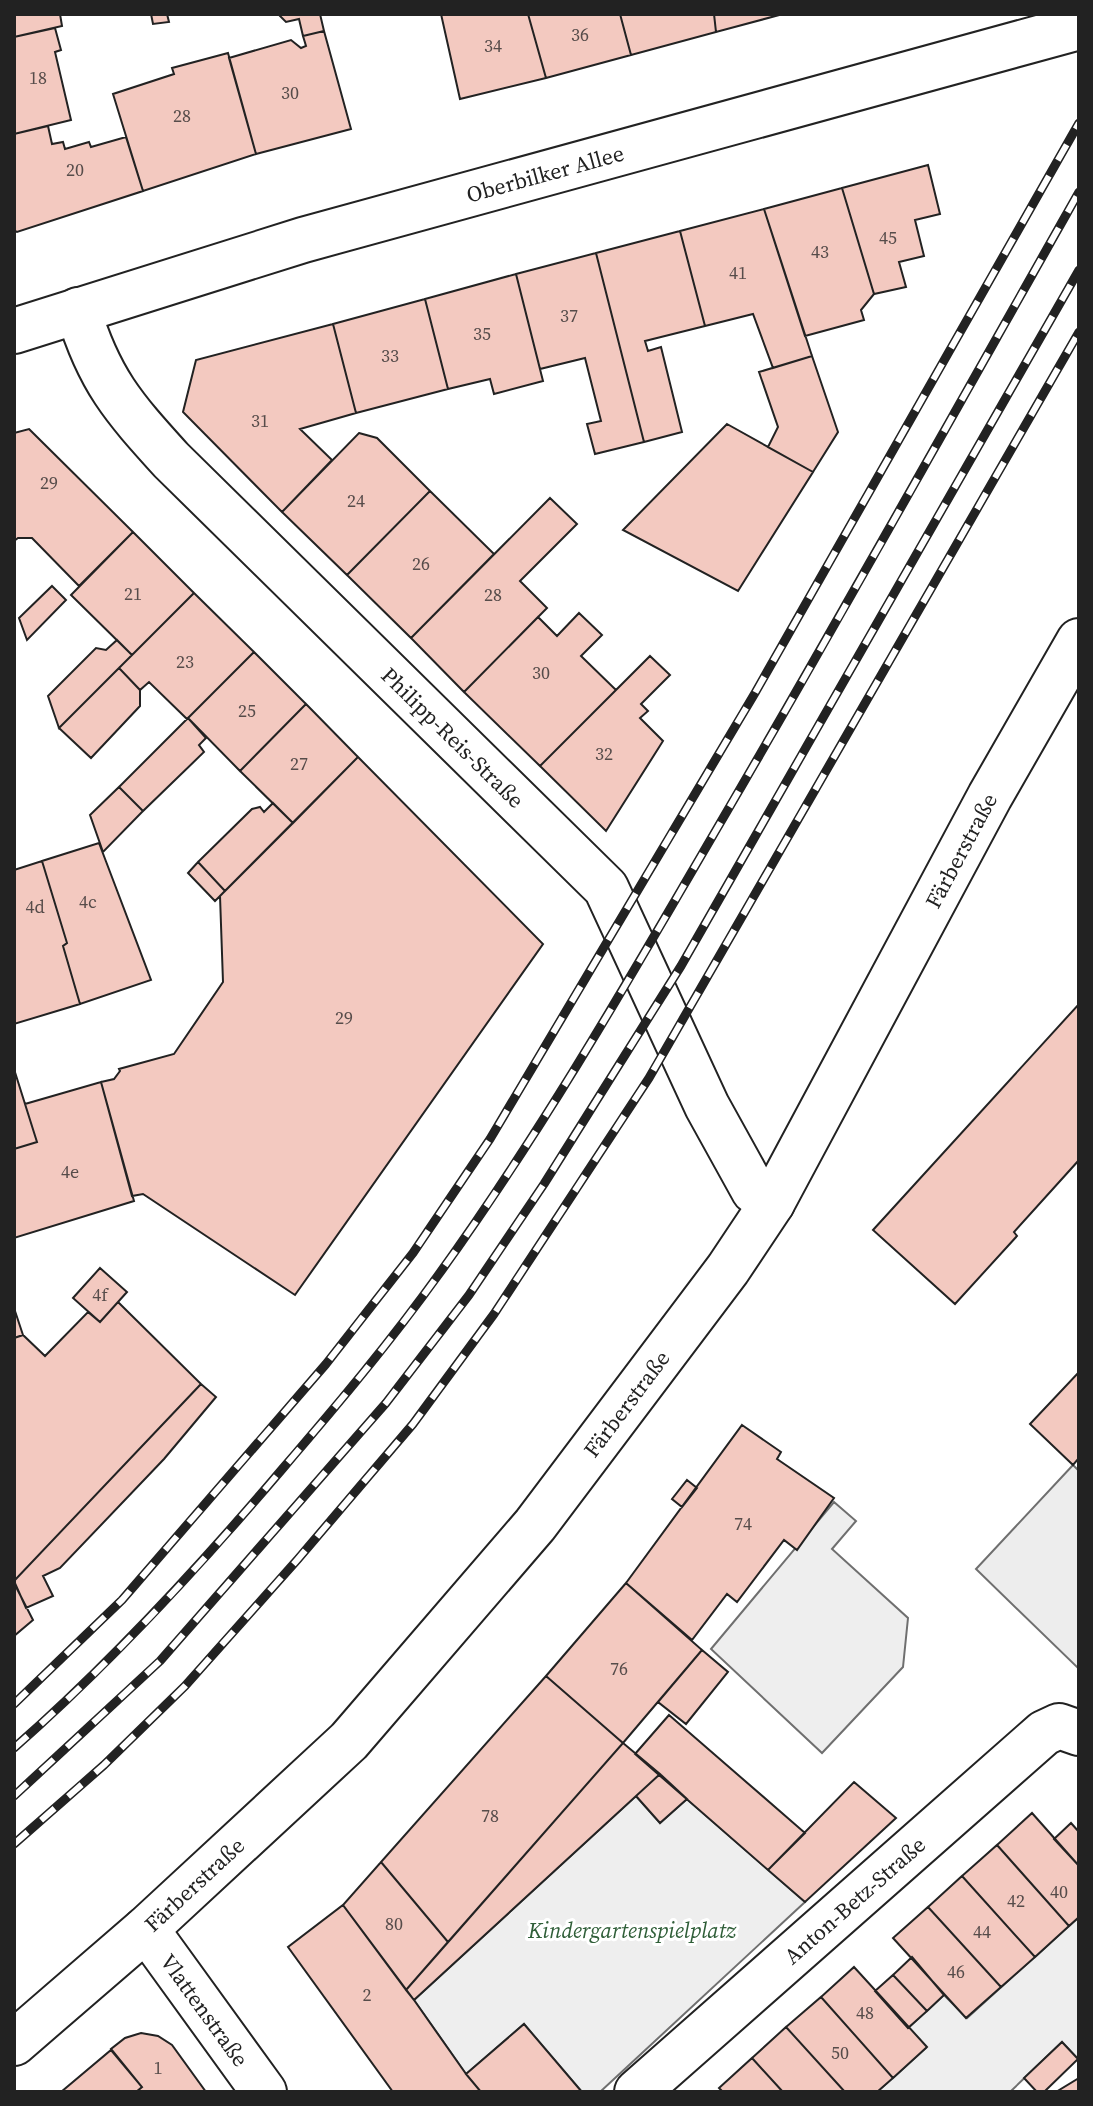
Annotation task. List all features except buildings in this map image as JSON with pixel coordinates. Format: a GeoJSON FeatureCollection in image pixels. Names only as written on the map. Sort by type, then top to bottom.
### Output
{"type":"FeatureCollection","features":[{"type":"Feature","properties":{"kind":"street","name":"Oberbilker Allee"},"geometry":{"type":"LineString","coordinates":[[14,331],[303,240],[1057,25]]}},
{"type":"Feature","properties":{"kind":"street","name":"Philipp-Reis-Straße"},"geometry":{"type":"LineString","coordinates":[[78,310],[104,379],[128,413],[171,460],[606,888],[707,1106],[754,1191],[772,1203]]}},
{"type":"Feature","properties":{"kind":"street","name":"Färberstraße"},"geometry":{"type":"LineString","coordinates":[[14,2043],[146,1929],[349,1741],[535,1525],[728,1269],[772,1203],[990,796],[1079,641]]}},
{"type":"Feature","properties":{"kind":"street","name":"Anton-Betz-Straße"},"geometry":{"type":"LineString","coordinates":[[637,2092],[1044,1733],[1059,1726],[1079,1733]]}},
{"type":"Feature","properties":{"kind":"street","name":"Vlattenstraße"},"geometry":{"type":"LineString","coordinates":[[146,1929],[264,2092]]}},
{"type":"Feature","properties":{"kind":"green space"},"geometry":{"type":"Polygon","coordinates":[[[834,1502],[856,1521],[832,1549],[908,1618],[903,1667],[822,1753],[711,1649],[834,1502]]]}},
{"type":"Feature","properties":{"kind":"green space","name":"Kindergartenspielplatz"},"geometry":{"type":"Polygon","coordinates":[[[636,1796],[660,1823],[687,1799],[805,1902],[600,2092],[582,2092],[524,2024],[466,2074],[414,2000],[636,1796]]]}},
{"type":"Feature","properties":{"kind":"green space"},"geometry":{"type":"Polygon","coordinates":[[[1079,1917],[1079,2060],[1062,2042],[1010,2092],[877,2092],[926,2048],[908,2028],[944,1995],[967,2018],[1079,1917]]]}},
{"type":"Feature","properties":{"kind":"shaded area"},"geometry":{"type":"Polygon","coordinates":[[[1073,1465],[1079,1471],[1079,1669],[976,1569],[1073,1465]]]}},
{"type":"Feature","properties":{"kind":"railway"},"geometry":{"type":"LineString","coordinates":[[14,1704],[122,1600],[326,1364],[413,1253],[490,1139],[755,693],[1079,123]]}},
{"type":"Feature","properties":{"kind":"railway"},"geometry":{"type":"LineString","coordinates":[[14,1748],[120,1647],[252,1504],[383,1348],[478,1218],[552,1105],[658,930],[1079,192]]}},
{"type":"Feature","properties":{"kind":"railway"},"geometry":{"type":"LineString","coordinates":[[14,1796],[160,1661],[386,1403],[469,1295],[544,1184],[681,966],[1079,270]]}},
{"type":"Feature","properties":{"kind":"railway"},"geometry":{"type":"LineString","coordinates":[[14,1844],[104,1765],[185,1686],[413,1424],[494,1314],[649,1078],[1079,332]]}}]}
